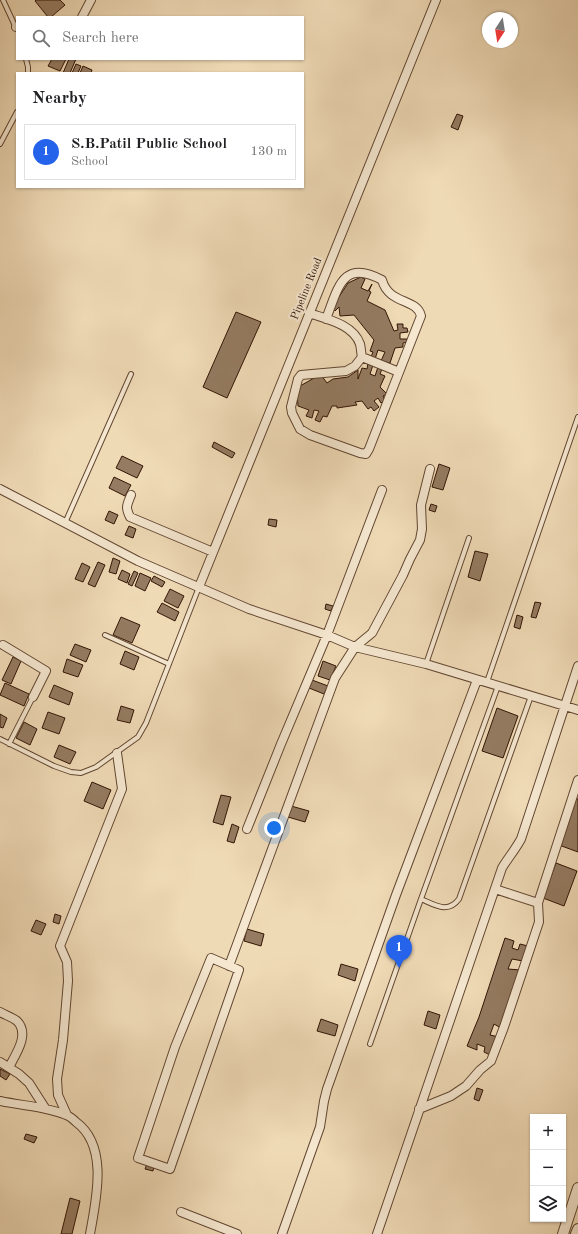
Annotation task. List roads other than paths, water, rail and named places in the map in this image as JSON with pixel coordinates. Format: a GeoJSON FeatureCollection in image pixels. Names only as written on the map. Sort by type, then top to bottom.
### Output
{"type":"FeatureCollection","features":[{"type":"Feature","properties":{"kind":"street"},"geometry":{"type":"LineString","coordinates":[[83,16],[91,0]]}},
{"type":"Feature","properties":{"kind":"street","name":"Pipeline Road"},"geometry":{"type":"LineString","coordinates":[[199,587],[436,0]]}},
{"type":"Feature","properties":{"kind":"street"},"geometry":{"type":"LineString","coordinates":[[309,314],[326,319],[351,331],[360,343],[362,357],[355,366],[346,371],[301,375],[298,379],[291,407],[292,413],[300,429],[317,437],[366,454],[421,316],[420,310],[393,296],[384,287],[382,280],[360,272],[349,274],[342,279],[326,319]]}},
{"type":"Feature","properties":{"kind":"street"},"geometry":{"type":"LineString","coordinates":[[362,357],[399,372]]}},
{"type":"Feature","properties":{"kind":"street"},"geometry":{"type":"LineString","coordinates":[[229,966],[335,678],[355,647],[372,632],[420,540],[422,529],[421,505],[430,469]]}},
{"type":"Feature","properties":{"kind":"street"},"geometry":{"type":"LineString","coordinates":[[0,489],[138,561],[249,609],[326,635],[355,647],[426,664],[578,710]]}},
{"type":"Feature","properties":{"kind":"street"},"geometry":{"type":"LineString","coordinates":[[247,829],[326,635],[382,490]]}},
{"type":"Feature","properties":{"kind":"street"},"geometry":{"type":"LineString","coordinates":[[131,495],[127,505],[127,511],[130,517],[213,552]]}},
{"type":"Feature","properties":{"kind":"street"},"geometry":{"type":"LineString","coordinates":[[3,645],[46,671],[32,697]]}},
{"type":"Feature","properties":{"kind":"street"},"geometry":{"type":"LineString","coordinates":[[376,1234],[502,868],[521,839],[578,666]]}},
{"type":"Feature","properties":{"kind":"street"},"geometry":{"type":"LineString","coordinates":[[282,1234],[320,1127],[327,1089],[399,888],[477,680]]}},
{"type":"Feature","properties":{"kind":"street"},"geometry":{"type":"LineString","coordinates":[[67,1115],[58,1095],[57,1079],[63,1040],[68,981],[67,962],[60,946],[122,789],[117,753]]}},
{"type":"Feature","properties":{"kind":"street"},"geometry":{"type":"LineString","coordinates":[[419,1109],[451,1096],[466,1086],[480,1070],[491,1061],[539,922],[538,903],[578,780]]}},
{"type":"Feature","properties":{"kind":"street"},"geometry":{"type":"LineString","coordinates":[[495,889],[538,903]]}},
{"type":"Feature","properties":{"kind":"street"},"geometry":{"type":"LineString","coordinates":[[211,958],[229,966],[239,970],[170,1169],[138,1158],[175,1047],[211,958]]}},
{"type":"Feature","properties":{"kind":"street"},"geometry":{"type":"LineString","coordinates":[[0,1012],[16,1020],[21,1027],[23,1034],[9,1068]]}},
{"type":"Feature","properties":{"kind":"street"},"geometry":{"type":"LineString","coordinates":[[0,1062],[19,1074],[29,1083],[45,1108]]}},
{"type":"Feature","properties":{"kind":"street"},"geometry":{"type":"LineString","coordinates":[[0,1102],[45,1108],[67,1115],[82,1126],[90,1139],[96,1156],[98,1175],[90,1234]]}},
{"type":"Feature","properties":{"kind":"street"},"geometry":{"type":"LineString","coordinates":[[563,1234],[578,1188]]}},
{"type":"Feature","properties":{"kind":"street"},"geometry":{"type":"LineString","coordinates":[[181,1212],[237,1234]]}},
{"type":"Feature","properties":{"kind":"street"},"geometry":{"type":"LineString","coordinates":[[576,1234],[578,1229]]}},
{"type":"Feature","properties":{"kind":"lane"},"geometry":{"type":"LineString","coordinates":[[2,0],[16,26]]}},
{"type":"Feature","properties":{"kind":"lane"},"geometry":{"type":"LineString","coordinates":[[26,60],[28,72]]}},
{"type":"Feature","properties":{"kind":"lane"},"geometry":{"type":"LineString","coordinates":[[0,144],[16,114]]}},
{"type":"Feature","properties":{"kind":"lane"},"geometry":{"type":"LineString","coordinates":[[65,524],[131,374]]}},
{"type":"Feature","properties":{"kind":"lane"},"geometry":{"type":"LineString","coordinates":[[487,682],[578,417]]}},
{"type":"Feature","properties":{"kind":"lane"},"geometry":{"type":"LineString","coordinates":[[426,664],[469,538]]}},
{"type":"Feature","properties":{"kind":"lane"},"geometry":{"type":"LineString","coordinates":[[0,739],[54,766],[71,772],[82,773],[96,768],[138,737],[146,723],[199,587]]}},
{"type":"Feature","properties":{"kind":"lane"},"geometry":{"type":"LineString","coordinates":[[105,635],[169,664]]}},
{"type":"Feature","properties":{"kind":"lane"},"geometry":{"type":"LineString","coordinates":[[370,1044],[498,686]]}},
{"type":"Feature","properties":{"kind":"lane"},"geometry":{"type":"LineString","coordinates":[[421,899],[441,907],[448,908],[455,905],[459,899],[531,696]]}},
{"type":"Feature","properties":{"kind":"lane"},"geometry":{"type":"LineString","coordinates":[[9,744],[32,697]]}},
{"type":"Feature","properties":{"kind":"place","name":"S.B.Patil Public School"},"geometry":{"type":"Point","coordinates":[399,968]}}]}
